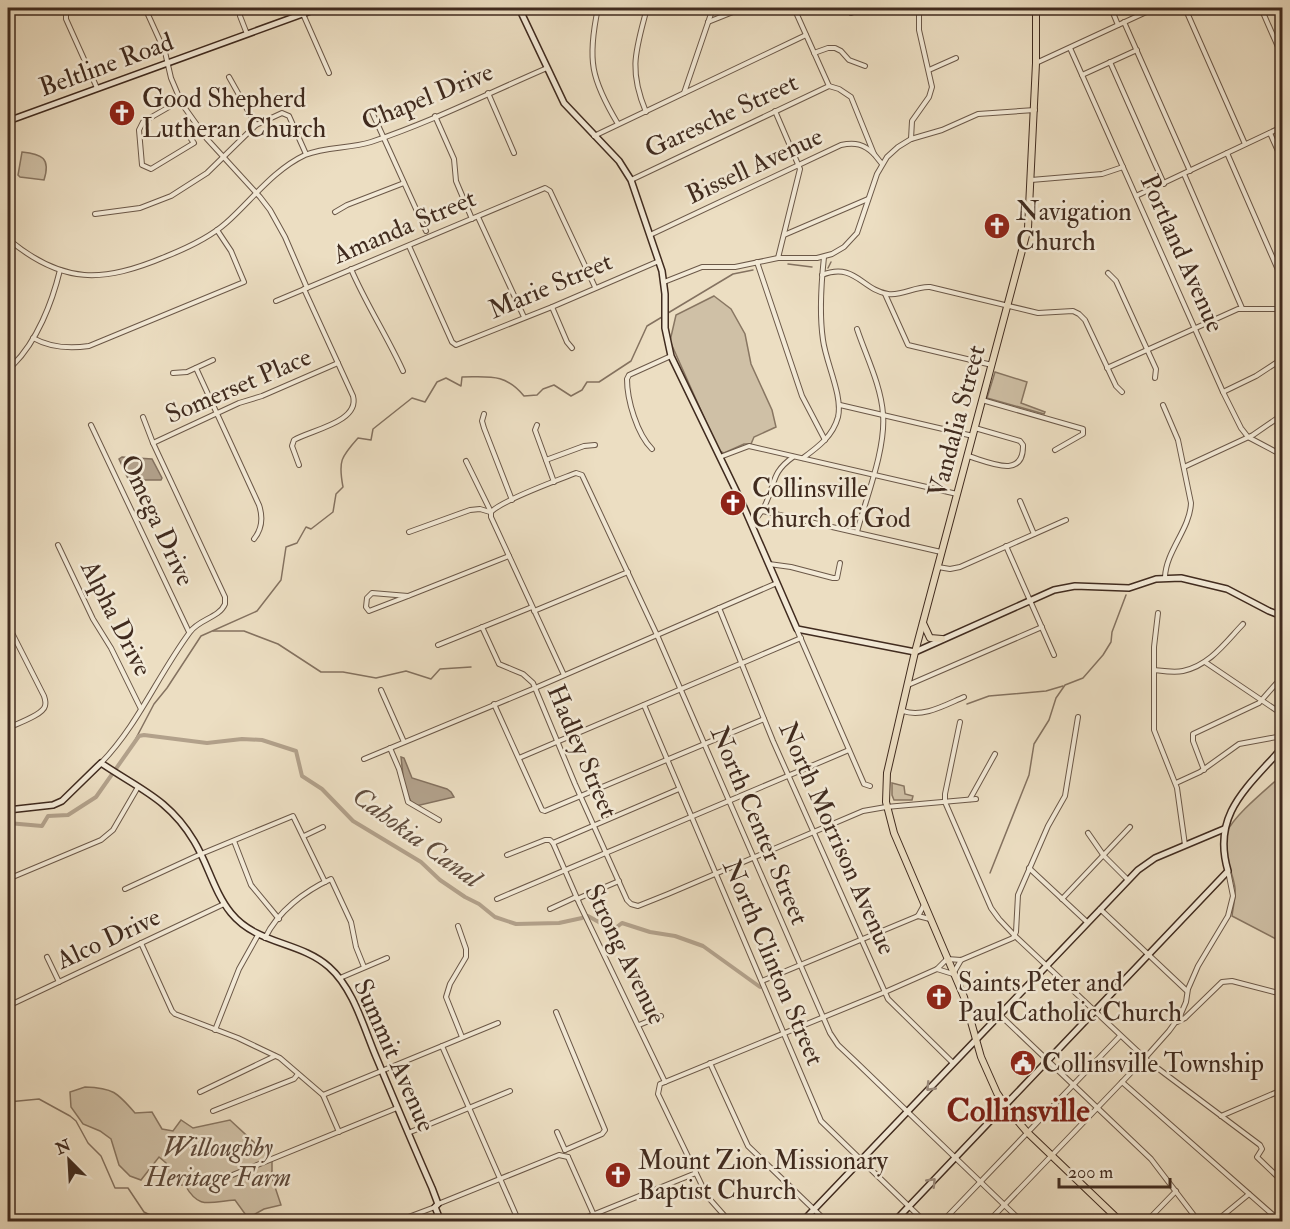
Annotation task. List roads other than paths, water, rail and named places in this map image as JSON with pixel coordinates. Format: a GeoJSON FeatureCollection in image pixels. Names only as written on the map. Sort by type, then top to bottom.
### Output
{"type":"FeatureCollection","features":[{"type":"Feature","properties":{"kind":"main road","name":"Vandalia Street"},"geometry":{"type":"LineString","coordinates":[[1036,8],[1035,110],[1028,228],[915,652],[886,778],[886,807],[894,833],[964,998],[990,1079],[1005,1106],[1027,1132],[1121,1221]]}},
{"type":"Feature","properties":{"kind":"main road"},"geometry":{"type":"LineString","coordinates":[[923,622],[930,638],[942,639]]}},
{"type":"Feature","properties":{"kind":"street"},"geometry":{"type":"LineString","coordinates":[[69,8],[66,10],[66,19],[97,88]]}},
{"type":"Feature","properties":{"kind":"street"},"geometry":{"type":"LineString","coordinates":[[145,8],[165,52],[166,63],[181,100],[201,131],[270,210],[285,237],[353,398],[352,411],[345,418],[294,440],[292,446],[299,465]]}},
{"type":"Feature","properties":{"kind":"street"},"geometry":{"type":"LineString","coordinates":[[240,8],[240,16],[247,34]]}},
{"type":"Feature","properties":{"kind":"street","name":"Beltline Road"},"geometry":{"type":"LineString","coordinates":[[8,121],[319,8]]}},
{"type":"Feature","properties":{"kind":"street"},"geometry":{"type":"LineString","coordinates":[[519,8],[564,104],[619,161],[631,180],[664,282],[665,328],[671,356],[752,524],[864,784],[870,786]]}},
{"type":"Feature","properties":{"kind":"street"},"geometry":{"type":"LineString","coordinates":[[598,8],[591,45],[594,73],[600,91],[618,124]]}},
{"type":"Feature","properties":{"kind":"street"},"geometry":{"type":"LineString","coordinates":[[646,112],[637,90],[634,64],[648,8]]}},
{"type":"Feature","properties":{"kind":"street"},"geometry":{"type":"LineString","coordinates":[[684,93],[713,8]]}},
{"type":"Feature","properties":{"kind":"street"},"geometry":{"type":"LineString","coordinates":[[708,22],[744,8]]}},
{"type":"Feature","properties":{"kind":"street"},"geometry":{"type":"LineString","coordinates":[[794,8],[829,86],[851,97],[874,154],[882,164]]}},
{"type":"Feature","properties":{"kind":"street"},"geometry":{"type":"LineString","coordinates":[[851,13],[862,8]]}},
{"type":"Feature","properties":{"kind":"street"},"geometry":{"type":"LineString","coordinates":[[911,139],[911,127],[915,114],[931,92],[932,82],[919,30],[920,8]]}},
{"type":"Feature","properties":{"kind":"street"},"geometry":{"type":"LineString","coordinates":[[1111,8],[1118,25]]}},
{"type":"Feature","properties":{"kind":"street"},"geometry":{"type":"LineString","coordinates":[[1036,63],[1155,8]]}},
{"type":"Feature","properties":{"kind":"street"},"geometry":{"type":"LineString","coordinates":[[1185,8],[1245,144]]}},
{"type":"Feature","properties":{"kind":"street"},"geometry":{"type":"LineString","coordinates":[[1261,8],[1282,56]]}},
{"type":"Feature","properties":{"kind":"street"},"geometry":{"type":"LineString","coordinates":[[303,13],[329,74]]}},
{"type":"Feature","properties":{"kind":"street"},"geometry":{"type":"LineString","coordinates":[[1124,22],[1190,171]]}},
{"type":"Feature","properties":{"kind":"street"},"geometry":{"type":"LineString","coordinates":[[594,136],[806,35]]}},
{"type":"Feature","properties":{"kind":"street"},"geometry":{"type":"LineString","coordinates":[[814,53],[835,48],[842,51],[849,60],[865,66]]}},
{"type":"Feature","properties":{"kind":"street","name":"Portland Avenue"},"geometry":{"type":"LineString","coordinates":[[1070,48],[1223,392],[1248,437]]}},
{"type":"Feature","properties":{"kind":"street"},"geometry":{"type":"LineString","coordinates":[[1082,75],[1137,50]]}},
{"type":"Feature","properties":{"kind":"street"},"geometry":{"type":"LineString","coordinates":[[929,70],[956,58]]}},
{"type":"Feature","properties":{"kind":"street"},"geometry":{"type":"LineString","coordinates":[[1110,62],[1164,184]]}},
{"type":"Feature","properties":{"kind":"street","name":"Chapel Drive"},"geometry":{"type":"LineString","coordinates":[[8,238],[37,260],[60,270],[94,276],[127,272],[185,249],[217,230],[282,170],[306,154],[362,144],[384,137],[547,68]]}},
{"type":"Feature","properties":{"kind":"street"},"geometry":{"type":"LineString","coordinates":[[229,77],[256,125]]}},
{"type":"Feature","properties":{"kind":"street","name":"Garesche Street"},"geometry":{"type":"LineString","coordinates":[[631,180],[829,86]]}},
{"type":"Feature","properties":{"kind":"street"},"geometry":{"type":"LineString","coordinates":[[488,93],[514,153]]}},
{"type":"Feature","properties":{"kind":"street"},"geometry":{"type":"LineString","coordinates":[[181,100],[143,122],[139,130],[142,165],[151,169],[194,143],[191,139],[201,131]]}},
{"type":"Feature","properties":{"kind":"street"},"geometry":{"type":"LineString","coordinates":[[664,282],[702,267],[735,267],[778,258],[824,257],[838,252],[859,229],[882,164],[898,147],[911,139],[942,130],[978,114],[1035,110]]}},
{"type":"Feature","properties":{"kind":"street"},"geometry":{"type":"LineString","coordinates":[[372,111],[426,231]]}},
{"type":"Feature","properties":{"kind":"street"},"geometry":{"type":"LineString","coordinates":[[775,111],[799,165],[778,258]]}},
{"type":"Feature","properties":{"kind":"street"},"geometry":{"type":"LineString","coordinates":[[95,214],[134,209],[160,201],[198,179],[256,125],[282,113],[286,113],[306,154]]}},
{"type":"Feature","properties":{"kind":"street"},"geometry":{"type":"LineString","coordinates":[[435,116],[454,159],[456,181],[472,219]]}},
{"type":"Feature","properties":{"kind":"street"},"geometry":{"type":"LineString","coordinates":[[1136,196],[1282,127]]}},
{"type":"Feature","properties":{"kind":"street"},"geometry":{"type":"LineString","coordinates":[[1270,133],[1282,160]]}},
{"type":"Feature","properties":{"kind":"street","name":"Bissell Avenue"},"geometry":{"type":"LineString","coordinates":[[650,235],[846,144],[861,145],[874,154]]}},
{"type":"Feature","properties":{"kind":"street"},"geometry":{"type":"LineString","coordinates":[[1227,153],[1282,279]]}},
{"type":"Feature","properties":{"kind":"street"},"geometry":{"type":"LineString","coordinates":[[1031,180],[1102,174],[1123,167]]}},
{"type":"Feature","properties":{"kind":"street"},"geometry":{"type":"LineString","coordinates":[[1184,174],[1242,308]]}},
{"type":"Feature","properties":{"kind":"street"},"geometry":{"type":"LineString","coordinates":[[335,212],[404,183]]}},
{"type":"Feature","properties":{"kind":"street","name":"Amanda Street"},"geometry":{"type":"LineString","coordinates":[[276,301],[543,189],[548,189],[595,287]]}},
{"type":"Feature","properties":{"kind":"street"},"geometry":{"type":"LineString","coordinates":[[784,235],[869,198]]}},
{"type":"Feature","properties":{"kind":"street"},"geometry":{"type":"LineString","coordinates":[[478,217],[524,317]]}},
{"type":"Feature","properties":{"kind":"street"},"geometry":{"type":"LineString","coordinates":[[33,338],[45,344],[63,348],[89,346],[244,282],[236,261],[217,230]]}},
{"type":"Feature","properties":{"kind":"street","name":"Marie Street"},"geometry":{"type":"LineString","coordinates":[[409,246],[452,342],[456,345],[659,261]]}},
{"type":"Feature","properties":{"kind":"street"},"geometry":{"type":"LineString","coordinates":[[803,459],[825,440],[836,423],[840,405],[823,338],[820,308],[824,257]]}},
{"type":"Feature","properties":{"kind":"street"},"geometry":{"type":"LineString","coordinates":[[757,262],[799,388],[825,440]]}},
{"type":"Feature","properties":{"kind":"street"},"geometry":{"type":"LineString","coordinates":[[351,269],[403,371]]}},
{"type":"Feature","properties":{"kind":"street"},"geometry":{"type":"LineString","coordinates":[[13,365],[33,338],[54,290],[60,270]]}},
{"type":"Feature","properties":{"kind":"street"},"geometry":{"type":"LineString","coordinates":[[822,275],[838,272],[849,273],[885,293],[895,294],[918,287],[930,288],[1038,313],[1064,311],[1079,314],[1085,320],[1116,386],[1122,392]]}},
{"type":"Feature","properties":{"kind":"street"},"geometry":{"type":"LineString","coordinates":[[1108,273],[1116,281],[1156,369],[1155,378]]}},
{"type":"Feature","properties":{"kind":"street"},"geometry":{"type":"LineString","coordinates":[[885,293],[908,345],[992,365]]}},
{"type":"Feature","properties":{"kind":"street"},"geometry":{"type":"LineString","coordinates":[[552,307],[567,342],[572,348]]}},
{"type":"Feature","properties":{"kind":"street"},"geometry":{"type":"LineString","coordinates":[[1107,368],[1242,308],[1282,309]]}},
{"type":"Feature","properties":{"kind":"street"},"geometry":{"type":"LineString","coordinates":[[856,329],[878,389],[883,414],[882,441],[857,532]]}},
{"type":"Feature","properties":{"kind":"street"},"geometry":{"type":"LineString","coordinates":[[652,448],[645,440],[629,405],[626,380],[629,375],[671,356]]}},
{"type":"Feature","properties":{"kind":"street"},"geometry":{"type":"LineString","coordinates":[[1223,392],[1257,376],[1282,358]]}},
{"type":"Feature","properties":{"kind":"street"},"geometry":{"type":"LineString","coordinates":[[173,373],[180,374],[213,360]]}},
{"type":"Feature","properties":{"kind":"street","name":"Somerset Place"},"geometry":{"type":"LineString","coordinates":[[153,443],[216,413],[338,363]]}},
{"type":"Feature","properties":{"kind":"street"},"geometry":{"type":"LineString","coordinates":[[195,368],[260,506],[261,526],[254,538]]}},
{"type":"Feature","properties":{"kind":"street"},"geometry":{"type":"LineString","coordinates":[[982,400],[1083,429],[1081,436],[1055,450]]}},
{"type":"Feature","properties":{"kind":"street"},"geometry":{"type":"LineString","coordinates":[[840,405],[973,436]]}},
{"type":"Feature","properties":{"kind":"street"},"geometry":{"type":"LineString","coordinates":[[1163,405],[1178,440],[1191,499],[1190,510],[1165,577]]}},
{"type":"Feature","properties":{"kind":"street"},"geometry":{"type":"LineString","coordinates":[[484,414],[482,421],[484,428],[512,500]]}},
{"type":"Feature","properties":{"kind":"street"},"geometry":{"type":"LineString","coordinates":[[1184,467],[1248,437],[1282,415]]}},
{"type":"Feature","properties":{"kind":"street"},"geometry":{"type":"LineString","coordinates":[[8,810],[53,806],[63,801],[119,745],[189,632],[224,608],[225,600],[143,417]]}},
{"type":"Feature","properties":{"kind":"street","name":"Omega Drive"},"geometry":{"type":"LineString","coordinates":[[91,425],[189,632]]}},
{"type":"Feature","properties":{"kind":"street"},"geometry":{"type":"LineString","coordinates":[[409,532],[470,510],[480,509],[491,512],[512,500],[554,482],[535,430],[537,425]]}},
{"type":"Feature","properties":{"kind":"street"},"geometry":{"type":"LineString","coordinates":[[967,456],[1010,466],[1018,464],[1023,458],[1023,445],[1020,441],[975,428]]}},
{"type":"Feature","properties":{"kind":"street"},"geometry":{"type":"LineString","coordinates":[[1248,437],[1282,455]]}},
{"type":"Feature","properties":{"kind":"street"},"geometry":{"type":"LineString","coordinates":[[546,460],[584,446],[595,445]]}},
{"type":"Feature","properties":{"kind":"street"},"geometry":{"type":"LineString","coordinates":[[719,458],[746,446],[957,494]]}},
{"type":"Feature","properties":{"kind":"street"},"geometry":{"type":"LineString","coordinates":[[752,524],[762,511],[775,476],[794,457]]}},
{"type":"Feature","properties":{"kind":"street"},"geometry":{"type":"LineString","coordinates":[[466,461],[564,675]]}},
{"type":"Feature","properties":{"kind":"street","name":"North Center Street"},"geometry":{"type":"LineString","coordinates":[[554,482],[580,473],[657,635],[752,858],[823,1017],[838,1045],[1022,1221]]}},
{"type":"Feature","properties":{"kind":"street"},"geometry":{"type":"LineString","coordinates":[[1020,501],[1034,534]]}},
{"type":"Feature","properties":{"kind":"street"},"geometry":{"type":"LineString","coordinates":[[762,511],[941,552]]}},
{"type":"Feature","properties":{"kind":"street"},"geometry":{"type":"LineString","coordinates":[[937,567],[948,569],[960,567],[1066,520]]}},
{"type":"Feature","properties":{"kind":"street","name":"Alpha Drive"},"geometry":{"type":"LineString","coordinates":[[58,545],[94,621],[111,648],[141,710]]}},
{"type":"Feature","properties":{"kind":"street"},"geometry":{"type":"LineString","coordinates":[[1006,546],[1054,655]]}},
{"type":"Feature","properties":{"kind":"street"},"geometry":{"type":"LineString","coordinates":[[408,596],[372,593],[367,598],[366,607],[369,611],[408,596],[508,556]]}},
{"type":"Feature","properties":{"kind":"street"},"geometry":{"type":"LineString","coordinates":[[769,564],[837,578],[840,563]]}},
{"type":"Feature","properties":{"kind":"street"},"geometry":{"type":"LineString","coordinates":[[438,645],[628,572]]}},
{"type":"Feature","properties":{"kind":"street"},"geometry":{"type":"LineString","coordinates":[[797,629],[915,652],[1066,586],[1129,588],[1165,577],[1222,587],[1282,616]]}},
{"type":"Feature","properties":{"kind":"street"},"geometry":{"type":"LineString","coordinates":[[364,759],[777,583]]}},
{"type":"Feature","properties":{"kind":"street","name":"North Morrison Avenue"},"geometry":{"type":"LineString","coordinates":[[719,608],[788,775],[890,1002],[954,1063]]}},
{"type":"Feature","properties":{"kind":"street"},"geometry":{"type":"LineString","coordinates":[[1158,613],[1155,636],[1154,730],[1176,783],[1185,845]]}},
{"type":"Feature","properties":{"kind":"street"},"geometry":{"type":"LineString","coordinates":[[1154,670],[1182,671],[1205,663],[1242,624]]}},
{"type":"Feature","properties":{"kind":"street"},"geometry":{"type":"LineString","coordinates":[[8,625],[44,696],[45,706],[37,715],[8,728]]}},
{"type":"Feature","properties":{"kind":"street","name":"Hadley Street"},"geometry":{"type":"LineString","coordinates":[[483,627],[499,664],[527,676],[535,688],[629,902],[638,906],[715,873]]}},
{"type":"Feature","properties":{"kind":"street"},"geometry":{"type":"LineString","coordinates":[[908,685],[1042,627]]}},
{"type":"Feature","properties":{"kind":"street"},"geometry":{"type":"LineString","coordinates":[[519,758],[801,638]]}},
{"type":"Feature","properties":{"kind":"street"},"geometry":{"type":"LineString","coordinates":[[1205,663],[1282,714]]}},
{"type":"Feature","properties":{"kind":"street"},"geometry":{"type":"LineString","coordinates":[[1204,770],[1193,741],[1193,734],[1262,700],[1282,677]]}},
{"type":"Feature","properties":{"kind":"street"},"geometry":{"type":"LineString","coordinates":[[381,690],[404,742]]}},
{"type":"Feature","properties":{"kind":"street"},"geometry":{"type":"LineString","coordinates":[[903,711],[925,712],[964,697]]}},
{"type":"Feature","properties":{"kind":"street"},"geometry":{"type":"LineString","coordinates":[[494,704],[543,811],[764,719]]}},
{"type":"Feature","properties":{"kind":"street","name":"North Clinton Street"},"geometry":{"type":"LineString","coordinates":[[644,705],[821,1120],[925,1221]]}},
{"type":"Feature","properties":{"kind":"street"},"geometry":{"type":"LineString","coordinates":[[1015,936],[1018,895],[1048,826],[1065,795],[1078,717]]}},
{"type":"Feature","properties":{"kind":"street"},"geometry":{"type":"LineString","coordinates":[[960,722],[945,802],[999,919],[1145,1058],[1260,1145],[1262,1149],[1257,1157],[1282,1181]]}},
{"type":"Feature","properties":{"kind":"street"},"geometry":{"type":"LineString","coordinates":[[1176,783],[1204,770],[1239,744],[1282,736]]}},
{"type":"Feature","properties":{"kind":"street"},"geometry":{"type":"LineString","coordinates":[[390,748],[399,769],[408,802],[439,820]]}},
{"type":"Feature","properties":{"kind":"street"},"geometry":{"type":"LineString","coordinates":[[988,1221],[1145,1058],[1176,1022],[1184,1009],[1198,966],[1230,911],[1233,889],[1223,851],[1224,829],[1228,814],[1236,801],[1282,748]]}},
{"type":"Feature","properties":{"kind":"street"},"geometry":{"type":"LineString","coordinates":[[497,899],[849,750]]}},
{"type":"Feature","properties":{"kind":"street"},"geometry":{"type":"LineString","coordinates":[[969,799],[995,754]]}},
{"type":"Feature","properties":{"kind":"street","name":"Summit Avenue"},"geometry":{"type":"LineString","coordinates":[[102,764],[168,807],[194,840],[224,904],[236,919],[264,938],[315,957],[340,978],[398,1108],[441,1221]]}},
{"type":"Feature","properties":{"kind":"street"},"geometry":{"type":"LineString","coordinates":[[8,879],[101,840],[113,830],[138,787]]}},
{"type":"Feature","properties":{"kind":"street"},"geometry":{"type":"LineString","coordinates":[[507,855],[544,840],[550,840],[553,843],[679,789]]}},
{"type":"Feature","properties":{"kind":"street"},"geometry":{"type":"LineString","coordinates":[[715,873],[863,811],[976,799]]}},
{"type":"Feature","properties":{"kind":"street"},"geometry":{"type":"LineString","coordinates":[[125,889],[201,854],[293,816],[325,882]]}},
{"type":"Feature","properties":{"kind":"street"},"geometry":{"type":"LineString","coordinates":[[304,836],[323,827]]}},
{"type":"Feature","properties":{"kind":"street"},"geometry":{"type":"LineString","coordinates":[[1062,899],[1130,827]]}},
{"type":"Feature","properties":{"kind":"street"},"geometry":{"type":"LineString","coordinates":[[802,1221],[1128,880],[1150,861],[1224,829]]}},
{"type":"Feature","properties":{"kind":"street"},"geometry":{"type":"LineString","coordinates":[[1088,833],[1104,856],[1128,880]]}},
{"type":"Feature","properties":{"kind":"street"},"geometry":{"type":"LineString","coordinates":[[234,840],[251,885],[279,919]]}},
{"type":"Feature","properties":{"kind":"street","name":"Strong Avenue"},"geometry":{"type":"LineString","coordinates":[[553,843],[576,898],[665,1082]]}},
{"type":"Feature","properties":{"kind":"street"},"geometry":{"type":"LineString","coordinates":[[1029,868],[1087,922]]}},
{"type":"Feature","properties":{"kind":"street"},"geometry":{"type":"LineString","coordinates":[[894,1221],[1149,956],[1227,871]]}},
{"type":"Feature","properties":{"kind":"street"},"geometry":{"type":"LineString","coordinates":[[264,938],[307,891],[331,879],[351,922],[356,947],[364,967]]}},
{"type":"Feature","properties":{"kind":"street"},"geometry":{"type":"LineString","coordinates":[[550,909],[619,881]]}},
{"type":"Feature","properties":{"kind":"street","name":"Alco Drive"},"geometry":{"type":"LineString","coordinates":[[8,1006],[224,904]]}},
{"type":"Feature","properties":{"kind":"street"},"geometry":{"type":"LineString","coordinates":[[918,916],[924,905]]}},
{"type":"Feature","properties":{"kind":"street"},"geometry":{"type":"LineString","coordinates":[[1100,909],[1188,992]]}},
{"type":"Feature","properties":{"kind":"street"},"geometry":{"type":"LineString","coordinates":[[762,981],[918,916],[930,919]]}},
{"type":"Feature","properties":{"kind":"street"},"geometry":{"type":"LineString","coordinates":[[458,926],[466,949],[466,957],[450,984],[446,997],[462,1037]]}},
{"type":"Feature","properties":{"kind":"street"},"geometry":{"type":"LineString","coordinates":[[215,1029],[239,969],[258,935]]}},
{"type":"Feature","properties":{"kind":"street"},"geometry":{"type":"LineString","coordinates":[[730,1221],[711,1201],[696,1173],[658,1094],[660,1084],[885,992],[937,969],[947,960],[961,960],[1015,936]]}},
{"type":"Feature","properties":{"kind":"street"},"geometry":{"type":"LineString","coordinates":[[141,943],[175,1014],[275,1056],[323,1095],[339,1132]]}},
{"type":"Feature","properties":{"kind":"street"},"geometry":{"type":"LineString","coordinates":[[47,957],[59,982]]}},
{"type":"Feature","properties":{"kind":"street"},"geometry":{"type":"LineString","coordinates":[[340,978],[387,958]]}},
{"type":"Feature","properties":{"kind":"street"},"geometry":{"type":"LineString","coordinates":[[937,969],[953,974],[961,960]]}},
{"type":"Feature","properties":{"kind":"street"},"geometry":{"type":"LineString","coordinates":[[1176,1022],[1185,1018],[1222,982],[1232,981],[1282,994]]}},
{"type":"Feature","properties":{"kind":"street"},"geometry":{"type":"LineString","coordinates":[[556,1012],[605,1127],[605,1132],[565,1150]]}},
{"type":"Feature","properties":{"kind":"street"},"geometry":{"type":"LineString","coordinates":[[1000,1015],[1151,1159],[1198,1221]]}},
{"type":"Feature","properties":{"kind":"street"},"geometry":{"type":"LineString","coordinates":[[639,1025],[661,1016]]}},
{"type":"Feature","properties":{"kind":"street"},"geometry":{"type":"LineString","coordinates":[[323,1095],[498,1023]]}},
{"type":"Feature","properties":{"kind":"street"},"geometry":{"type":"LineString","coordinates":[[942,1221],[1120,1035]]}},
{"type":"Feature","properties":{"kind":"street"},"geometry":{"type":"LineString","coordinates":[[442,1046],[519,1221]]}},
{"type":"Feature","properties":{"kind":"street"},"geometry":{"type":"LineString","coordinates":[[200,1092],[275,1056]]}},
{"type":"Feature","properties":{"kind":"street"},"geometry":{"type":"LineString","coordinates":[[710,1063],[748,1146],[827,1221]]}},
{"type":"Feature","properties":{"kind":"street"},"geometry":{"type":"LineString","coordinates":[[213,1111],[294,1079],[298,1074]]}},
{"type":"Feature","properties":{"kind":"street"},"geometry":{"type":"LineString","coordinates":[[1122,1082],[1281,1221]]}},
{"type":"Feature","properties":{"kind":"street"},"geometry":{"type":"LineString","coordinates":[[1220,1116],[1282,1090]]}},
{"type":"Feature","properties":{"kind":"street"},"geometry":{"type":"LineString","coordinates":[[408,1133],[510,1091]]}},
{"type":"Feature","properties":{"kind":"street"},"geometry":{"type":"LineString","coordinates":[[230,1176],[398,1108]]}},
{"type":"Feature","properties":{"kind":"street"},"geometry":{"type":"LineString","coordinates":[[557,1132],[597,1221]]}},
{"type":"Feature","properties":{"kind":"street"},"geometry":{"type":"LineString","coordinates":[[395,1221],[559,1155],[568,1157]]}},
{"type":"Feature","properties":{"kind":"street"},"geometry":{"type":"LineString","coordinates":[[575,1221],[696,1173]]}},
{"type":"Feature","properties":{"kind":"street"},"geometry":{"type":"LineString","coordinates":[[1146,1221],[1176,1191]]}},
{"type":"Feature","properties":{"kind":"street"},"geometry":{"type":"LineString","coordinates":[[1215,1221],[1250,1194]]}},
{"type":"Feature","properties":{"kind":"waterway"},"geometry":{"type":"LineString","coordinates":[[279,8],[282,13]]}},
{"type":"Feature","properties":{"kind":"waterway"},"geometry":{"type":"LineString","coordinates":[[828,268],[831,262]]}},
{"type":"Feature","properties":{"kind":"waterway"},"geometry":{"type":"LineString","coordinates":[[788,264],[812,267]]}},
{"type":"Feature","properties":{"kind":"waterway"},"geometry":{"type":"LineString","coordinates":[[668,313],[733,274],[753,270]]}},
{"type":"Feature","properties":{"kind":"waterway"},"geometry":{"type":"LineString","coordinates":[[134,742],[154,704],[201,636],[257,611],[281,580],[286,547],[297,543],[306,527],[311,529],[333,512],[336,494],[343,487],[342,460],[358,438],[371,440],[373,429],[412,398],[425,402],[437,382],[446,378],[461,386],[462,377],[496,378],[510,383],[524,396],[537,395],[543,389],[554,385],[571,396],[582,390],[587,382],[599,382],[631,361],[647,326],[662,317]]}},
{"type":"Feature","properties":{"kind":"waterway"},"geometry":{"type":"LineString","coordinates":[[990,873],[1029,775],[1034,744],[1049,720],[1056,698],[1065,685],[1083,678],[1103,655],[1111,642],[1112,632],[1126,595]]}},
{"type":"Feature","properties":{"kind":"waterway"},"geometry":{"type":"LineString","coordinates":[[213,631],[244,631],[278,644],[321,672],[343,672],[376,678],[406,671],[431,679],[440,669],[471,667]]}},
{"type":"Feature","properties":{"kind":"waterway"},"geometry":{"type":"LineString","coordinates":[[967,704],[989,696],[1046,691],[1063,686]]}},
{"type":"Feature","properties":{"kind":"waterway","name":"Cahokia Canal"},"geometry":{"type":"LineString","coordinates":[[8,823],[42,826],[48,816],[68,815],[96,797],[139,736],[207,743],[242,739],[262,740],[296,751],[302,776],[322,789],[353,821],[421,862],[440,880],[479,904],[495,917],[516,924],[559,923],[582,918]]}},
{"type":"Feature","properties":{"kind":"waterway","name":"Cahokia Canal"},"geometry":{"type":"LineString","coordinates":[[588,916],[613,930],[622,923],[650,932],[675,936],[703,946],[760,987]]}},
{"type":"Feature","properties":{"kind":"waterway"},"geometry":{"type":"LineString","coordinates":[[8,1102],[39,1099],[70,1116],[76,1121],[88,1143],[101,1156],[115,1188],[128,1188],[144,1212],[164,1222]]}},
{"type":"Feature","properties":{"kind":"place","name":"Good Shepherd Lutheran Church"},"geometry":{"type":"Point","coordinates":[122,113]}},
{"type":"Feature","properties":{"kind":"place","name":"Navigation Church"},"geometry":{"type":"Point","coordinates":[997,226]}},
{"type":"Feature","properties":{"kind":"place","name":"Collinsville Church of God"},"geometry":{"type":"Point","coordinates":[733,503]}},
{"type":"Feature","properties":{"kind":"place","name":"Saints Peter and Paul Catholic Church"},"geometry":{"type":"Point","coordinates":[939,997]}},
{"type":"Feature","properties":{"kind":"place","name":"Collinsville Township"},"geometry":{"type":"Point","coordinates":[1023,1063]}},
{"type":"Feature","properties":{"kind":"place","name":"Mount Zion Missionary Baptist Church"},"geometry":{"type":"Point","coordinates":[618,1175]}},
{"type":"Feature","properties":{"kind":"district","name":"Collinsville"},"geometry":{"type":"Point","coordinates":[1018,1110]}},
{"type":"Feature","properties":{"kind":"park label","name":"Willoughby Heritage Farm"},"geometry":{"type":"Point","coordinates":[218,1162]}}]}
